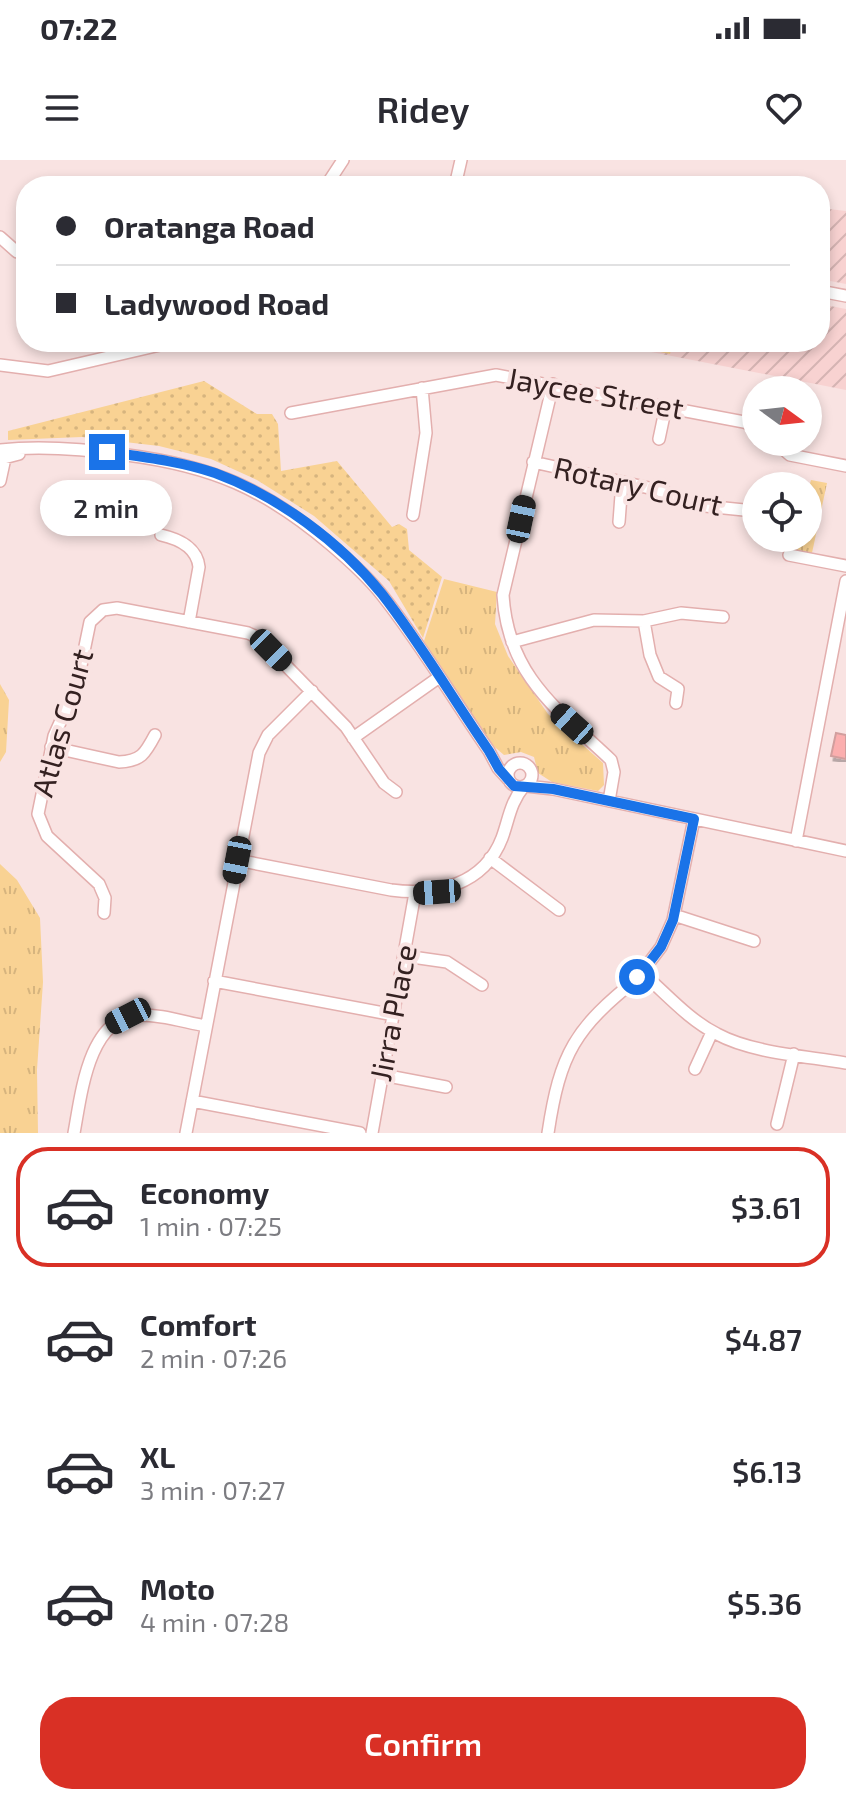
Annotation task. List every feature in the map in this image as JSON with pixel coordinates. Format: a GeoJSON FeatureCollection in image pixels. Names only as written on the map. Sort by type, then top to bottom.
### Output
{"type":"FeatureCollection","features":[{"type":"Feature","properties":{"kind":"street"},"geometry":{"type":"LineString","coordinates":[[0,237],[16,251]]}},
{"type":"Feature","properties":{"kind":"street"},"geometry":{"type":"LineString","coordinates":[[0,365],[48,371],[117,352]]}},
{"type":"Feature","properties":{"kind":"street","name":"Jaycee Street"},"geometry":{"type":"LineString","coordinates":[[291,413],[496,375],[742,422]]}},
{"type":"Feature","properties":{"kind":"street"},"geometry":{"type":"LineString","coordinates":[[553,384],[503,595],[504,619],[525,673],[551,705],[611,760],[614,772],[609,801]]}},
{"type":"Feature","properties":{"kind":"street"},"geometry":{"type":"LineString","coordinates":[[413,515],[425,442],[422,388]]}},
{"type":"Feature","properties":{"kind":"street"},"geometry":{"type":"LineString","coordinates":[[659,439],[666,406]]}},
{"type":"Feature","properties":{"kind":"street"},"geometry":{"type":"LineString","coordinates":[[0,481],[2,454],[79,448],[162,460],[213,473],[254,490],[283,508],[353,564],[381,593],[499,769],[517,787],[553,789],[846,851]]}},
{"type":"Feature","properties":{"kind":"street"},"geometry":{"type":"LineString","coordinates":[[795,456],[846,466]]}},
{"type":"Feature","properties":{"kind":"street","name":"Rotary Court"},"geometry":{"type":"LineString","coordinates":[[533,462],[658,490],[705,506],[742,510]]}},
{"type":"Feature","properties":{"kind":"street"},"geometry":{"type":"LineString","coordinates":[[619,522],[622,482]]}},
{"type":"Feature","properties":{"kind":"street"},"geometry":{"type":"LineString","coordinates":[[161,535],[175,538],[189,548],[198,560],[189,622],[254,636],[312,691],[353,738],[384,783],[396,792]]}},
{"type":"Feature","properties":{"kind":"street"},"geometry":{"type":"LineString","coordinates":[[789,555],[846,566]]}},
{"type":"Feature","properties":{"kind":"street"},"geometry":{"type":"LineString","coordinates":[[796,841],[846,581]]}},
{"type":"Feature","properties":{"kind":"street","name":"Atlas Court"},"geometry":{"type":"LineString","coordinates":[[104,913],[105,898],[99,884],[47,836],[39,821],[51,747],[77,685],[90,622],[103,610],[117,608],[189,622]]}},
{"type":"Feature","properties":{"kind":"street"},"geometry":{"type":"LineString","coordinates":[[512,642],[594,620],[644,621],[681,613],[723,617]]}},
{"type":"Feature","properties":{"kind":"street"},"geometry":{"type":"LineString","coordinates":[[644,621],[650,655],[659,677],[678,689],[676,703]]}},
{"type":"Feature","properties":{"kind":"street"},"geometry":{"type":"LineString","coordinates":[[353,738],[438,678]]}},
{"type":"Feature","properties":{"kind":"street"},"geometry":{"type":"LineString","coordinates":[[186,1133],[259,753],[268,735],[312,691]]}},
{"type":"Feature","properties":{"kind":"street"},"geometry":{"type":"LineString","coordinates":[[51,747],[119,762],[130,761],[145,755],[155,735]]}},
{"type":"Feature","properties":{"kind":"street"},"geometry":{"type":"LineString","coordinates":[[489,751],[497,758],[526,764],[532,774],[553,789]]}},
{"type":"Feature","properties":{"kind":"street"},"geometry":{"type":"LineString","coordinates":[[237,860],[415,893],[437,892],[456,886],[475,874],[501,840],[509,809],[508,770],[517,763]]}},
{"type":"Feature","properties":{"kind":"street"},"geometry":{"type":"LineString","coordinates":[[509,809],[532,774]]}},
{"type":"Feature","properties":{"kind":"street"},"geometry":{"type":"LineString","coordinates":[[548,1133],[559,1073],[567,1053],[593,1015],[644,975],[661,947],[674,915],[694,819]]}},
{"type":"Feature","properties":{"kind":"street"},"geometry":{"type":"LineString","coordinates":[[490,858],[559,910]]}},
{"type":"Feature","properties":{"kind":"street","name":"Jirra Place"},"geometry":{"type":"LineString","coordinates":[[372,1133],[415,893]]}},
{"type":"Feature","properties":{"kind":"street"},"geometry":{"type":"LineString","coordinates":[[674,915],[754,941]]}},
{"type":"Feature","properties":{"kind":"street"},"geometry":{"type":"LineString","coordinates":[[405,956],[447,962],[482,985]]}},
{"type":"Feature","properties":{"kind":"street"},"geometry":{"type":"LineString","coordinates":[[644,975],[712,1032],[738,1043],[846,1063]]}},
{"type":"Feature","properties":{"kind":"street"},"geometry":{"type":"LineString","coordinates":[[214,981],[394,1015]]}},
{"type":"Feature","properties":{"kind":"street"},"geometry":{"type":"LineString","coordinates":[[74,1133],[80,1098],[95,1050],[106,1030],[114,1023],[128,1016],[140,1015],[206,1026]]}},
{"type":"Feature","properties":{"kind":"street"},"geometry":{"type":"LineString","coordinates":[[695,1069],[712,1032]]}},
{"type":"Feature","properties":{"kind":"street"},"geometry":{"type":"LineString","coordinates":[[777,1124],[794,1054]]}},
{"type":"Feature","properties":{"kind":"street"},"geometry":{"type":"LineString","coordinates":[[383,1075],[446,1087]]}},
{"type":"Feature","properties":{"kind":"street"},"geometry":{"type":"LineString","coordinates":[[192,1101],[360,1133]]}},
{"type":"Feature","properties":{"kind":"shaded area"},"geometry":{"type":"Polygon","coordinates":[[[830,209],[846,211],[846,284],[830,281],[830,209]]]}},
{"type":"Feature","properties":{"kind":"shaded area"},"geometry":{"type":"Polygon","coordinates":[[[830,306],[846,309],[846,390],[822,385],[822,376],[774,376],[651,352],[830,352],[830,306]]]}},
{"type":"Feature","properties":{"kind":"green space"},"geometry":{"type":"Polygon","coordinates":[[[204,381],[257,414],[272,414],[278,424],[281,471],[337,461],[392,527],[399,524],[407,529],[409,550],[442,577],[423,638],[389,581],[314,516],[257,480],[211,459],[159,446],[82,437],[8,440],[8,431],[204,381]]]}},
{"type":"Feature","properties":{"kind":"green space"},"geometry":{"type":"Polygon","coordinates":[[[822,482],[827,483],[822,506],[822,482]]]}},
{"type":"Feature","properties":{"kind":"green space"},"geometry":{"type":"Polygon","coordinates":[[[444,579],[497,592],[495,624],[508,656],[548,714],[603,763],[604,785],[598,791],[552,782],[538,773],[534,757],[521,752],[504,755],[490,743],[424,641],[444,579]]]}},
{"type":"Feature","properties":{"kind":"green space"},"geometry":{"type":"Polygon","coordinates":[[[0,684],[9,700],[6,752],[0,762],[0,684]]]}},
{"type":"Feature","properties":{"kind":"green space"},"geometry":{"type":"Polygon","coordinates":[[[0,864],[17,880],[40,918],[43,982],[37,1070],[38,1133],[0,1133],[0,864]]]}},
{"type":"Feature","properties":{"kind":"building"},"geometry":{"type":"Polygon","coordinates":[[[836,733],[846,735],[846,759],[831,756],[836,733]]]}},
{"type":"Feature","properties":{"kind":"route"},"geometry":{"type":"LineString","coordinates":[[107,452],[162,460],[213,473],[254,490],[316,533],[381,593],[493,761],[514,786],[553,789],[694,819],[673,920],[661,947],[645,968],[640,968],[637,977]]}}]}
